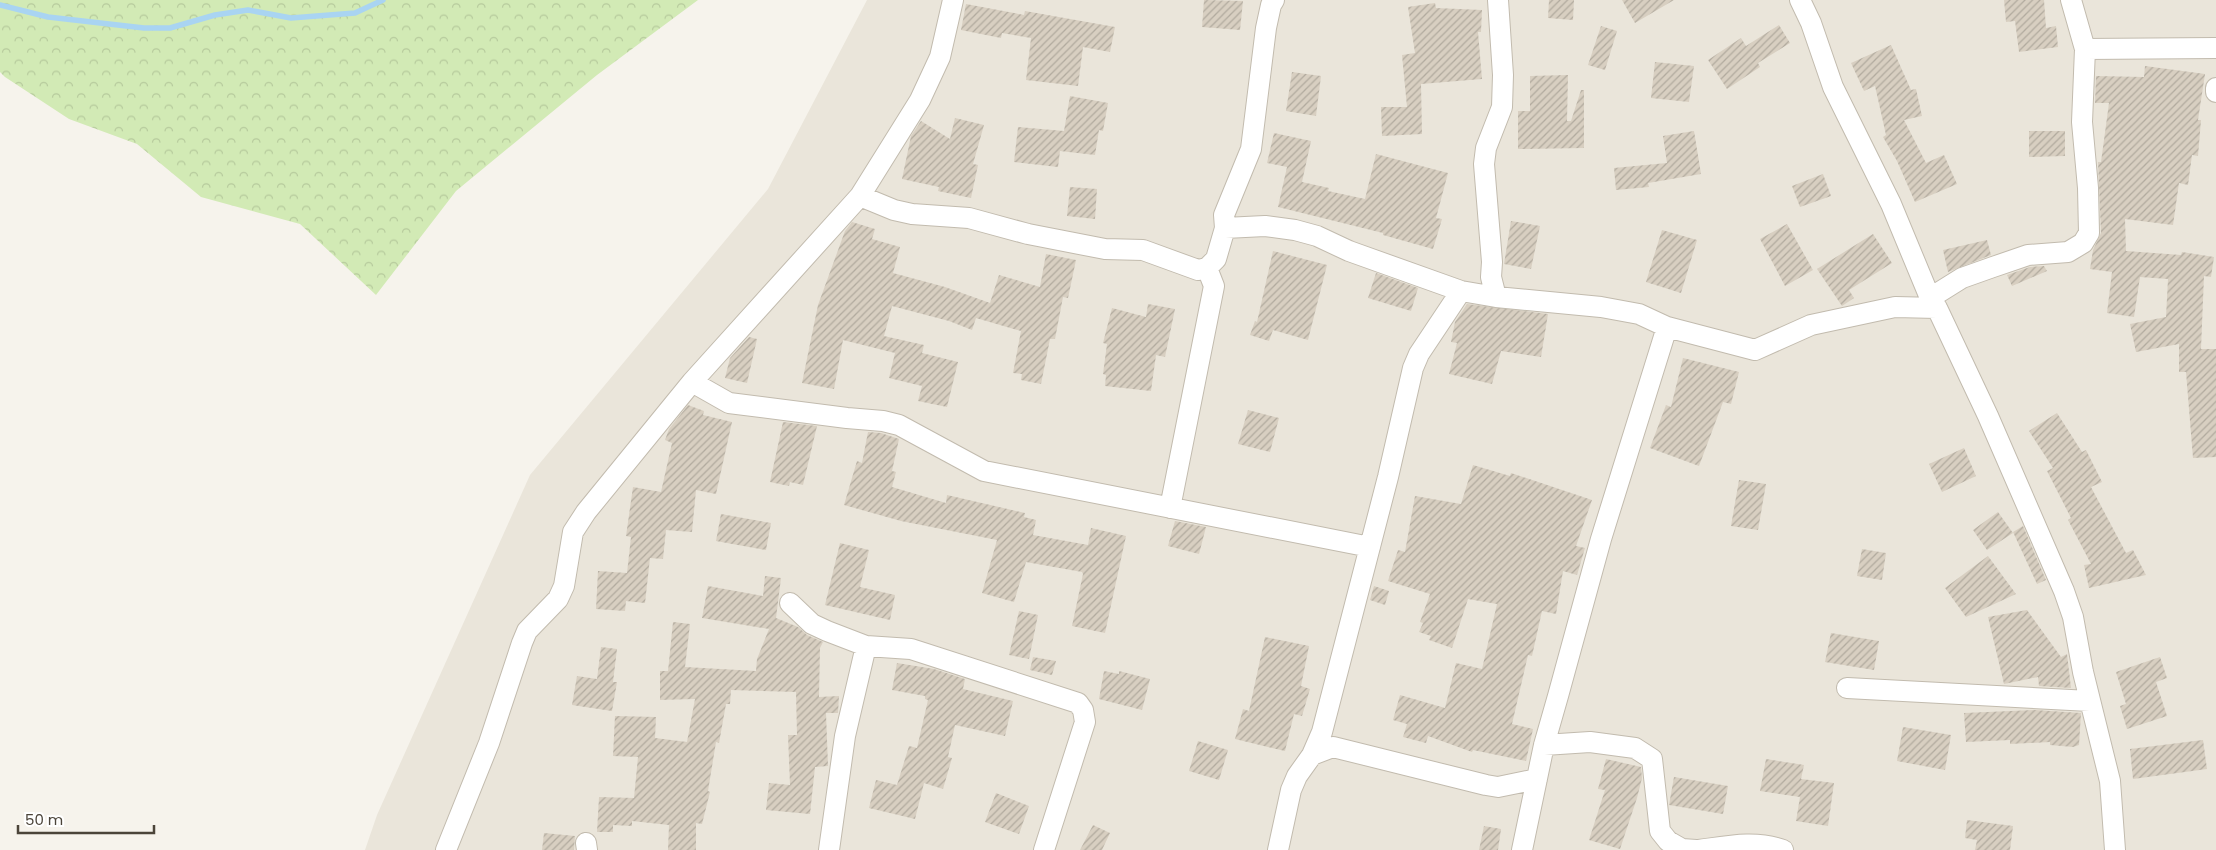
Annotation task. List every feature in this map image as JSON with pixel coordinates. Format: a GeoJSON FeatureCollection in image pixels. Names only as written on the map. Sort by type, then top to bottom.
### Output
{"type":"FeatureCollection","features":[{"type":"Feature","properties":{"kind":"street"},"geometry":{"type":"LineString","coordinates":[[446,850],[489,743],[527,631],[558,599],[564,586],[573,532],[586,512],[692,382],[860,196],[920,100],[940,57],[953,0]]}},
{"type":"Feature","properties":{"kind":"street"},"geometry":{"type":"LineString","coordinates":[[860,196],[894,210],[912,214],[969,218],[1028,234],[1105,249],[1143,250],[1198,270],[1207,268],[1216,259],[1225,228],[1224,215],[1251,149],[1266,28],[1270,5],[1274,0]]}},
{"type":"Feature","properties":{"kind":"street"},"geometry":{"type":"LineString","coordinates":[[1496,297],[1491,277],[1492,262],[1484,164],[1486,148],[1502,107],[1503,75],[1498,0]]}},
{"type":"Feature","properties":{"kind":"street"},"geometry":{"type":"LineString","coordinates":[[1800,0],[1811,23],[1833,88],[1891,204],[1933,303],[1988,416],[2064,591],[2073,617],[2090,701],[2110,780],[2114,850]]}},
{"type":"Feature","properties":{"kind":"street"},"geometry":{"type":"LineString","coordinates":[[1225,228],[1265,226],[1310,234],[1349,251],[1461,291],[1496,297],[1601,307],[1639,314],[1667,327],[1755,350],[1811,325],[1895,307],[1933,303],[1962,278],[2028,255],[2068,252],[2083,243],[2089,233],[2088,188],[2082,122],[2085,49],[2071,0]]}},
{"type":"Feature","properties":{"kind":"street"},"geometry":{"type":"LineString","coordinates":[[2085,49],[2216,48]]}},
{"type":"Feature","properties":{"kind":"street"},"geometry":{"type":"LineString","coordinates":[[1170,508],[1214,286],[1207,268]]}},
{"type":"Feature","properties":{"kind":"street"},"geometry":{"type":"LineString","coordinates":[[1278,850],[1291,790],[1297,776],[1312,755],[1328,739],[1370,547],[1413,368],[1419,354],[1461,291]]}},
{"type":"Feature","properties":{"kind":"street"},"geometry":{"type":"LineString","coordinates":[[1522,850],[1544,745],[1602,539],[1667,327]]}},
{"type":"Feature","properties":{"kind":"street"},"geometry":{"type":"LineString","coordinates":[[692,382],[729,403],[847,418],[883,420],[899,425],[984,471],[1370,547]]}},
{"type":"Feature","properties":{"kind":"street"},"geometry":{"type":"LineString","coordinates":[[790,603],[812,624],[827,632],[866,646],[911,649],[1078,703],[1083,710],[1085,722],[1044,850]]}},
{"type":"Feature","properties":{"kind":"street"},"geometry":{"type":"LineString","coordinates":[[829,850],[845,736],[866,646]]}},
{"type":"Feature","properties":{"kind":"street"},"geometry":{"type":"LineString","coordinates":[[1847,688],[2090,701]]}},
{"type":"Feature","properties":{"kind":"street"},"geometry":{"type":"LineString","coordinates":[[1328,739],[1486,785],[1498,787],[1537,779]]}},
{"type":"Feature","properties":{"kind":"street"},"geometry":{"type":"LineString","coordinates":[[1544,745],[1590,742],[1635,748],[1652,759],[1660,831],[1668,841],[1690,850],[1743,844],[1783,850]]}},
{"type":"Feature","properties":{"kind":"shaded area"},"geometry":{"type":"Polygon","coordinates":[[[867,0],[2216,0],[2216,850],[365,850],[377,815],[530,475],[768,189],[867,0]]]}},
{"type":"Feature","properties":{"kind":"green space"},"geometry":{"type":"Polygon","coordinates":[[[0,0],[698,0],[597,75],[456,191],[376,295],[300,224],[201,197],[137,144],[69,119],[5,77],[0,72],[0,0]]]}},
{"type":"Feature","properties":{"kind":"building"},"geometry":{"type":"Polygon","coordinates":[[[1204,0],[1243,1],[1240,30],[1202,27],[1204,0]]]}},
{"type":"Feature","properties":{"kind":"building"},"geometry":{"type":"Polygon","coordinates":[[[1549,0],[1574,0],[1573,20],[1548,18],[1549,0]]]}},
{"type":"Feature","properties":{"kind":"building"},"geometry":{"type":"Polygon","coordinates":[[[1622,0],[1674,0],[1635,23],[1622,0]]]}},
{"type":"Feature","properties":{"kind":"building"},"geometry":{"type":"Polygon","coordinates":[[[2004,0],[2044,0],[2046,28],[2056,26],[2058,47],[2019,52],[2015,21],[2006,22],[2004,0]]]}},
{"type":"Feature","properties":{"kind":"building"},"geometry":{"type":"Polygon","coordinates":[[[1435,3],[1436,8],[1482,10],[1481,32],[1478,32],[1482,79],[1421,84],[1422,134],[1382,136],[1381,107],[1407,107],[1402,55],[1415,53],[1408,7],[1435,3]]]}},
{"type":"Feature","properties":{"kind":"building"},"geometry":{"type":"Polygon","coordinates":[[[966,4],[1024,15],[1025,11],[1115,27],[1110,52],[1083,47],[1078,86],[1026,80],[1031,38],[1002,33],[1001,38],[961,30],[966,4]]]}},
{"type":"Feature","properties":{"kind":"building"},"geometry":{"type":"Polygon","coordinates":[[[1779,25],[1790,43],[1758,63],[1760,67],[1727,89],[1708,60],[1741,38],[1746,46],[1779,25]]]}},
{"type":"Feature","properties":{"kind":"building"},"geometry":{"type":"Polygon","coordinates":[[[1601,26],[1617,31],[1605,70],[1588,65],[1601,26]]]}},
{"type":"Feature","properties":{"kind":"building"},"geometry":{"type":"Polygon","coordinates":[[[1891,45],[1911,90],[1916,89],[1922,116],[1904,120],[1926,163],[1944,155],[1957,184],[1915,202],[1897,161],[1883,137],[1886,135],[1875,86],[1864,91],[1851,63],[1891,45]]]}},
{"type":"Feature","properties":{"kind":"building"},"geometry":{"type":"Polygon","coordinates":[[[1655,62],[1694,66],[1689,102],[1651,98],[1655,62]]]}},
{"type":"Feature","properties":{"kind":"building"},"geometry":{"type":"Polygon","coordinates":[[[2145,66],[2205,74],[2198,120],[2201,120],[2198,156],[2192,155],[2188,185],[2179,183],[2173,225],[2125,219],[2126,251],[2181,255],[2182,252],[2214,257],[2211,277],[2204,276],[2201,349],[2216,349],[2216,457],[2193,458],[2186,372],[2179,372],[2179,344],[2136,352],[2130,324],[2166,317],[2168,279],[2140,277],[2134,317],[2107,313],[2112,272],[2090,269],[2093,250],[2101,233],[2098,162],[2101,162],[2109,103],[2095,103],[2096,76],[2144,77],[2145,66]]]}},
{"type":"Feature","properties":{"kind":"building"},"geometry":{"type":"Polygon","coordinates":[[[1292,72],[1321,76],[1316,116],[1286,111],[1292,72]]]}},
{"type":"Feature","properties":{"kind":"building"},"geometry":{"type":"Polygon","coordinates":[[[1568,75],[1567,121],[1571,121],[1581,90],[1584,90],[1584,148],[1518,149],[1518,111],[1530,111],[1530,76],[1568,75]]]}},
{"type":"Feature","properties":{"kind":"building"},"geometry":{"type":"Polygon","coordinates":[[[1070,96],[1108,103],[1103,131],[1099,130],[1095,155],[1060,151],[1058,167],[1014,162],[1018,127],[1064,131],[1070,96]]]}},
{"type":"Feature","properties":{"kind":"building"},"geometry":{"type":"Polygon","coordinates":[[[955,118],[984,125],[973,164],[978,165],[971,198],[938,191],[939,187],[902,179],[911,136],[921,121],[950,139],[955,118]]]}},
{"type":"Feature","properties":{"kind":"building"},"geometry":{"type":"Polygon","coordinates":[[[1694,131],[1701,174],[1648,183],[1649,187],[1616,190],[1614,168],[1667,163],[1663,136],[1694,131]]]}},
{"type":"Feature","properties":{"kind":"building"},"geometry":{"type":"Polygon","coordinates":[[[2029,131],[2065,131],[2065,156],[2029,157],[2029,131]]]}},
{"type":"Feature","properties":{"kind":"building"},"geometry":{"type":"Polygon","coordinates":[[[1274,133],[1311,141],[1302,182],[1329,188],[1328,191],[1365,199],[1376,154],[1448,173],[1436,218],[1442,219],[1433,249],[1383,235],[1383,233],[1278,207],[1287,167],[1267,163],[1274,133]]]}},
{"type":"Feature","properties":{"kind":"building"},"geometry":{"type":"Polygon","coordinates":[[[1823,174],[1831,196],[1800,207],[1792,186],[1823,174]]]}},
{"type":"Feature","properties":{"kind":"building"},"geometry":{"type":"Polygon","coordinates":[[[1070,187],[1097,189],[1095,219],[1067,216],[1070,187]]]}},
{"type":"Feature","properties":{"kind":"building"},"geometry":{"type":"Polygon","coordinates":[[[1511,221],[1540,226],[1531,269],[1504,264],[1511,221]]]}},
{"type":"Feature","properties":{"kind":"building"},"geometry":{"type":"Polygon","coordinates":[[[852,222],[875,229],[872,239],[900,247],[893,273],[945,287],[990,303],[999,275],[1040,287],[1046,254],[1076,260],[1068,298],[1063,297],[1055,339],[1050,339],[1041,384],[1021,380],[1022,374],[1013,373],[1021,331],[976,318],[972,330],[949,321],[892,306],[884,336],[924,345],[922,353],[958,362],[947,407],[918,401],[922,386],[889,378],[895,353],[843,340],[834,389],[802,383],[818,305],[845,231],[852,222]]]}},
{"type":"Feature","properties":{"kind":"building"},"geometry":{"type":"Polygon","coordinates":[[[1787,224],[1813,270],[1785,286],[1760,239],[1787,224]]]}},
{"type":"Feature","properties":{"kind":"building"},"geometry":{"type":"Polygon","coordinates":[[[1662,230],[1697,240],[1681,293],[1646,282],[1662,230]]]}},
{"type":"Feature","properties":{"kind":"building"},"geometry":{"type":"Polygon","coordinates":[[[1873,234],[1892,263],[1849,290],[1854,298],[1842,306],[1817,269],[1873,234]]]}},
{"type":"Feature","properties":{"kind":"building"},"geometry":{"type":"Polygon","coordinates":[[[1987,240],[1991,255],[1948,272],[1943,250],[1987,240]]]}},
{"type":"Feature","properties":{"kind":"building"},"geometry":{"type":"Polygon","coordinates":[[[1273,251],[1327,265],[1308,340],[1273,330],[1269,341],[1250,335],[1255,321],[1257,322],[1273,251]]]}},
{"type":"Feature","properties":{"kind":"building"},"geometry":{"type":"Polygon","coordinates":[[[2044,266],[2047,271],[2012,286],[2007,275],[2030,267],[2044,266]]]}},
{"type":"Feature","properties":{"kind":"building"},"geometry":{"type":"Polygon","coordinates":[[[1376,273],[1418,288],[1411,311],[1368,298],[1376,273]]]}},
{"type":"Feature","properties":{"kind":"building"},"geometry":{"type":"Polygon","coordinates":[[[1148,304],[1175,309],[1165,357],[1156,355],[1151,391],[1105,386],[1106,375],[1103,374],[1107,344],[1103,343],[1112,308],[1146,317],[1148,304]]]}},
{"type":"Feature","properties":{"kind":"building"},"geometry":{"type":"Polygon","coordinates":[[[1467,304],[1548,314],[1541,357],[1501,351],[1492,384],[1449,374],[1457,343],[1451,342],[1455,322],[1467,304]]]}},
{"type":"Feature","properties":{"kind":"building"},"geometry":{"type":"Polygon","coordinates":[[[749,337],[757,339],[747,383],[725,378],[730,358],[749,337]]]}},
{"type":"Feature","properties":{"kind":"building"},"geometry":{"type":"Polygon","coordinates":[[[1683,358],[1739,372],[1731,404],[1723,402],[1699,466],[1650,448],[1666,405],[1671,407],[1683,358]]]}},
{"type":"Feature","properties":{"kind":"building"},"geometry":{"type":"Polygon","coordinates":[[[688,405],[704,411],[703,415],[732,422],[716,494],[696,490],[692,532],[666,530],[663,559],[650,558],[645,603],[626,601],[625,611],[596,609],[598,571],[627,573],[631,537],[626,536],[633,487],[661,492],[672,443],[665,440],[669,429],[688,405]]]}},
{"type":"Feature","properties":{"kind":"building"},"geometry":{"type":"Polygon","coordinates":[[[1248,410],[1279,418],[1270,452],[1238,444],[1248,410]]]}},
{"type":"Feature","properties":{"kind":"building"},"geometry":{"type":"Polygon","coordinates":[[[2057,413],[2082,452],[2086,450],[2102,482],[2091,487],[2126,553],[2133,550],[2146,575],[2089,588],[2084,565],[2091,564],[2068,520],[2071,518],[2047,471],[2053,468],[2029,431],[2057,413]]]}},
{"type":"Feature","properties":{"kind":"building"},"geometry":{"type":"Polygon","coordinates":[[[783,422],[817,426],[803,485],[790,482],[789,486],[770,482],[783,422]]]}},
{"type":"Feature","properties":{"kind":"building"},"geometry":{"type":"Polygon","coordinates":[[[868,432],[881,433],[899,439],[892,471],[896,472],[892,487],[946,503],[947,495],[1025,513],[1024,517],[1036,520],[1033,535],[1088,545],[1091,528],[1126,536],[1105,633],[1072,626],[1082,572],[1026,562],[1014,602],[982,593],[997,540],[901,521],[844,505],[857,461],[862,463],[868,432]]]}},
{"type":"Feature","properties":{"kind":"building"},"geometry":{"type":"Polygon","coordinates":[[[1964,448],[1976,476],[1942,492],[1929,464],[1964,448]]]}},
{"type":"Feature","properties":{"kind":"building"},"geometry":{"type":"Polygon","coordinates":[[[1473,465],[1510,476],[1511,473],[1592,500],[1576,546],[1585,548],[1577,575],[1563,571],[1556,614],[1542,611],[1532,656],[1528,655],[1512,724],[1533,729],[1526,761],[1473,750],[1472,752],[1428,736],[1426,743],[1403,737],[1407,724],[1393,720],[1400,695],[1445,708],[1456,663],[1482,669],[1497,604],[1468,599],[1452,648],[1429,640],[1431,636],[1419,632],[1423,623],[1420,622],[1430,594],[1388,581],[1398,550],[1405,552],[1415,496],[1461,504],[1473,465]]]}},
{"type":"Feature","properties":{"kind":"building"},"geometry":{"type":"Polygon","coordinates":[[[1739,480],[1766,484],[1758,530],[1731,526],[1739,480]]]}},
{"type":"Feature","properties":{"kind":"building"},"geometry":{"type":"Polygon","coordinates":[[[1998,512],[2013,533],[1987,550],[1973,530],[1998,512]]]}},
{"type":"Feature","properties":{"kind":"building"},"geometry":{"type":"Polygon","coordinates":[[[721,514],[771,523],[766,550],[716,541],[721,514]]]}},
{"type":"Feature","properties":{"kind":"building"},"geometry":{"type":"Polygon","coordinates":[[[1175,521],[1206,527],[1199,554],[1168,546],[1175,521]]]}},
{"type":"Feature","properties":{"kind":"building"},"geometry":{"type":"Polygon","coordinates":[[[2023,526],[2046,580],[2037,584],[2013,532],[2023,526]]]}},
{"type":"Feature","properties":{"kind":"building"},"geometry":{"type":"Polygon","coordinates":[[[840,543],[869,550],[860,587],[895,595],[890,620],[825,605],[840,543]]]}},
{"type":"Feature","properties":{"kind":"building"},"geometry":{"type":"Polygon","coordinates":[[[1862,549],[1886,553],[1882,580],[1857,576],[1862,549]]]}},
{"type":"Feature","properties":{"kind":"building"},"geometry":{"type":"Polygon","coordinates":[[[1988,556],[2016,594],[1966,617],[1945,588],[1988,556]]]}},
{"type":"Feature","properties":{"kind":"building"},"geometry":{"type":"Polygon","coordinates":[[[765,576],[781,578],[776,618],[798,627],[807,635],[823,642],[820,648],[819,697],[839,696],[838,713],[826,713],[828,766],[815,767],[810,814],[766,810],[769,783],[790,785],[788,735],[797,735],[796,692],[731,690],[730,704],[726,704],[719,743],[716,742],[708,791],[710,792],[702,824],[696,823],[696,850],[668,850],[669,825],[632,821],[632,826],[613,825],[613,832],[597,832],[599,797],[634,798],[638,757],[613,756],[615,716],[656,717],[655,738],[687,742],[695,699],[660,700],[660,671],[668,671],[673,622],[690,624],[685,667],[756,671],[757,659],[769,629],[702,618],[708,586],[763,596],[765,576]]]}},
{"type":"Feature","properties":{"kind":"building"},"geometry":{"type":"Polygon","coordinates":[[[1374,586],[1389,591],[1385,605],[1370,600],[1374,586]]]}},
{"type":"Feature","properties":{"kind":"building"},"geometry":{"type":"Polygon","coordinates":[[[2027,610],[2061,657],[2067,654],[2071,688],[2039,686],[2038,677],[2004,684],[1988,617],[2027,610]]]}},
{"type":"Feature","properties":{"kind":"building"},"geometry":{"type":"Polygon","coordinates":[[[1019,611],[1038,615],[1029,659],[1009,655],[1019,611]]]}},
{"type":"Feature","properties":{"kind":"building"},"geometry":{"type":"Polygon","coordinates":[[[1831,633],[1879,641],[1874,670],[1825,662],[1831,633]]]}},
{"type":"Feature","properties":{"kind":"building"},"geometry":{"type":"Polygon","coordinates":[[[1265,637],[1309,646],[1301,686],[1310,689],[1302,716],[1294,714],[1285,751],[1235,739],[1243,709],[1249,711],[1265,637]]]}},
{"type":"Feature","properties":{"kind":"building"},"geometry":{"type":"Polygon","coordinates":[[[601,647],[617,649],[613,682],[617,682],[612,711],[572,705],[577,676],[597,679],[601,647]]]}},
{"type":"Feature","properties":{"kind":"building"},"geometry":{"type":"Polygon","coordinates":[[[1033,657],[1056,661],[1052,675],[1030,670],[1033,657]]]}},
{"type":"Feature","properties":{"kind":"building"},"geometry":{"type":"Polygon","coordinates":[[[2160,657],[2167,678],[2156,682],[2167,716],[2127,729],[2120,706],[2126,704],[2116,672],[2160,657]]]}},
{"type":"Feature","properties":{"kind":"building"},"geometry":{"type":"Polygon","coordinates":[[[897,663],[934,669],[965,679],[963,689],[1013,701],[1005,736],[955,725],[948,757],[952,758],[943,789],[924,783],[915,819],[869,808],[876,780],[897,785],[909,746],[917,748],[928,700],[925,699],[925,696],[892,690],[897,663]]]}},
{"type":"Feature","properties":{"kind":"building"},"geometry":{"type":"Polygon","coordinates":[[[1104,671],[1119,674],[1119,671],[1150,679],[1142,710],[1099,699],[1104,671]]]}},
{"type":"Feature","properties":{"kind":"building"},"geometry":{"type":"Polygon","coordinates":[[[2035,710],[2081,713],[2079,745],[2073,747],[2050,745],[2050,742],[2010,744],[2010,740],[1966,742],[1964,713],[2035,710]]]}},
{"type":"Feature","properties":{"kind":"building"},"geometry":{"type":"Polygon","coordinates":[[[1903,727],[1951,735],[1945,770],[1897,761],[1903,727]]]}},
{"type":"Feature","properties":{"kind":"building"},"geometry":{"type":"Polygon","coordinates":[[[2203,740],[2207,769],[2133,779],[2130,749],[2203,740]]]}},
{"type":"Feature","properties":{"kind":"building"},"geometry":{"type":"Polygon","coordinates":[[[1198,741],[1228,750],[1219,780],[1189,771],[1198,741]]]}},
{"type":"Feature","properties":{"kind":"building"},"geometry":{"type":"Polygon","coordinates":[[[1606,759],[1641,767],[1642,778],[1637,798],[1620,849],[1589,840],[1605,790],[1598,789],[1606,759]]]}},
{"type":"Feature","properties":{"kind":"building"},"geometry":{"type":"Polygon","coordinates":[[[1766,759],[1804,765],[1801,779],[1834,783],[1828,826],[1796,821],[1800,797],[1760,791],[1766,759]]]}},
{"type":"Feature","properties":{"kind":"building"},"geometry":{"type":"Polygon","coordinates":[[[1674,777],[1728,786],[1723,814],[1669,805],[1674,777]]]}},
{"type":"Feature","properties":{"kind":"building"},"geometry":{"type":"Polygon","coordinates":[[[996,793],[1029,806],[1019,834],[985,822],[996,793]]]}},
{"type":"Feature","properties":{"kind":"building"},"geometry":{"type":"Polygon","coordinates":[[[1967,820],[2013,826],[2010,850],[1975,850],[1977,840],[1965,838],[1967,820]]]}},
{"type":"Feature","properties":{"kind":"building"},"geometry":{"type":"Polygon","coordinates":[[[1093,825],[1110,833],[1102,850],[1080,850],[1093,825]]]}},
{"type":"Feature","properties":{"kind":"building"},"geometry":{"type":"Polygon","coordinates":[[[1484,826],[1501,829],[1498,850],[1479,850],[1484,826]]]}},
{"type":"Feature","properties":{"kind":"building"},"geometry":{"type":"Polygon","coordinates":[[[544,833],[575,836],[574,850],[542,850],[544,833]]]}},
{"type":"Feature","properties":{"kind":"waterway"},"geometry":{"type":"LineString","coordinates":[[0,5],[48,17],[144,28],[170,28],[215,15],[248,10],[291,18],[355,13],[383,0]]}}]}
